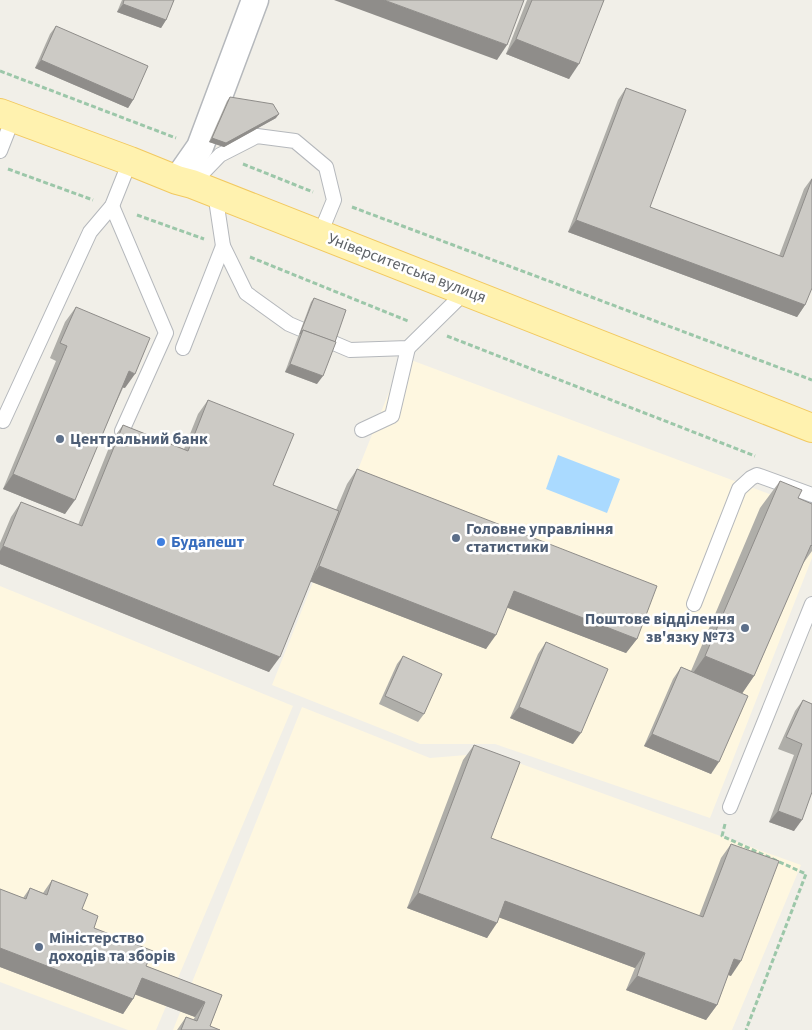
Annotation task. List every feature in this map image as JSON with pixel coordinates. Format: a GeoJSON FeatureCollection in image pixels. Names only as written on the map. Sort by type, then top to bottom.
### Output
{"type":"FeatureCollection","features":[{"type":"Feature","properties":{"kind":"main road","name":"Університетська вулиця"},"geometry":{"type":"LineString","coordinates":[[6,115],[320,234],[812,428]]}},
{"type":"Feature","properties":{"kind":"street"},"geometry":{"type":"LineString","coordinates":[[195,186],[210,151],[255,0]]}},
{"type":"Feature","properties":{"kind":"lane"},"geometry":{"type":"LineString","coordinates":[[0,150],[6,115]]}},
{"type":"Feature","properties":{"kind":"lane"},"geometry":{"type":"LineString","coordinates":[[210,151],[256,136],[295,141],[326,167],[334,200],[320,234]]}},
{"type":"Feature","properties":{"kind":"lane"},"geometry":{"type":"LineString","coordinates":[[3,422],[85,229],[112,206],[130,161]]}},
{"type":"Feature","properties":{"kind":"lane"},"geometry":{"type":"LineString","coordinates":[[195,186],[246,293],[289,324],[350,350],[408,348]]}},
{"type":"Feature","properties":{"kind":"lane"},"geometry":{"type":"LineString","coordinates":[[112,206],[166,332],[122,431]]}},
{"type":"Feature","properties":{"kind":"lane"},"geometry":{"type":"LineString","coordinates":[[183,348],[223,246]]}},
{"type":"Feature","properties":{"kind":"lane"},"geometry":{"type":"LineString","coordinates":[[362,430],[392,416],[408,348],[466,291]]}},
{"type":"Feature","properties":{"kind":"lane"},"geometry":{"type":"LineString","coordinates":[[694,604],[739,489],[751,478],[758,475],[812,495]]}},
{"type":"Feature","properties":{"kind":"lane"},"geometry":{"type":"LineString","coordinates":[[730,806],[812,604]]}},
{"type":"Feature","properties":{"kind":"path"},"geometry":{"type":"LineString","coordinates":[[0,71],[334,200],[812,380]]}},
{"type":"Feature","properties":{"kind":"path"},"geometry":{"type":"LineString","coordinates":[[730,806],[722,836],[806,874],[746,1030]]}},
{"type":"Feature","properties":{"kind":"shaded area"},"geometry":{"type":"Polygon","coordinates":[[[403,357],[812,510],[812,558],[710,818],[495,744],[420,744],[272,685],[403,357]]]}},
{"type":"Feature","properties":{"kind":"shaded area"},"geometry":{"type":"Polygon","coordinates":[[[0,586],[293,706],[156,1030],[128,1030],[0,982],[0,586]]]}},
{"type":"Feature","properties":{"kind":"shaded area"},"geometry":{"type":"Polygon","coordinates":[[[302,707],[430,758],[491,753],[801,865],[732,1030],[173,1030],[302,707]]]}},
{"type":"Feature","properties":{"kind":"water"},"geometry":{"type":"Polygon","coordinates":[[[558,455],[620,479],[607,513],[546,489],[558,455]]]}},
{"type":"Feature","properties":{"kind":"building"},"geometry":{"type":"Polygon","coordinates":[[[124,0],[174,0],[166,20],[123,4],[124,0]]]}},
{"type":"Feature","properties":{"kind":"building"},"geometry":{"type":"Polygon","coordinates":[[[384,0],[524,0],[507,45],[384,0]]]}},
{"type":"Feature","properties":{"kind":"building"},"geometry":{"type":"Polygon","coordinates":[[[532,0],[604,0],[579,64],[516,39],[532,0]]]}},
{"type":"Feature","properties":{"kind":"building"},"geometry":{"type":"Polygon","coordinates":[[[56,26],[148,66],[133,100],[41,60],[56,26]]]}},
{"type":"Feature","properties":{"kind":"building"},"geometry":{"type":"Polygon","coordinates":[[[626,88],[686,110],[650,207],[783,257],[812,179],[812,288],[805,305],[576,220],[626,88]]]}},
{"type":"Feature","properties":{"kind":"building"},"geometry":{"type":"Polygon","coordinates":[[[230,97],[273,104],[279,114],[226,143],[212,138],[230,97]]]}},
{"type":"Feature","properties":{"kind":"building"},"geometry":{"type":"Polygon","coordinates":[[[314,298],[346,310],[335,342],[303,330],[300,334],[314,298]]]}},
{"type":"Feature","properties":{"kind":"building","name":"Центральний банк"},"geometry":{"type":"Polygon","coordinates":[[[76,307],[150,338],[135,374],[129,371],[75,500],[13,474],[67,346],[60,343],[76,307]]]}},
{"type":"Feature","properties":{"kind":"building"},"geometry":{"type":"Polygon","coordinates":[[[303,330],[336,342],[323,376],[290,364],[303,330]]]}},
{"type":"Feature","properties":{"kind":"building","name":"Будапешт"},"geometry":{"type":"Polygon","coordinates":[[[208,400],[294,434],[273,485],[339,511],[280,657],[3,546],[21,502],[82,526],[123,425],[188,451],[208,400]]]}},
{"type":"Feature","properties":{"kind":"building"},"geometry":{"type":"Polygon","coordinates":[[[357,469],[657,586],[637,639],[514,591],[496,635],[319,566],[357,469]]]}},
{"type":"Feature","properties":{"kind":"building"},"geometry":{"type":"Polygon","coordinates":[[[780,481],[802,490],[798,498],[812,504],[812,546],[754,676],[705,656],[780,481]]]}},
{"type":"Feature","properties":{"kind":"building"},"geometry":{"type":"Polygon","coordinates":[[[546,642],[608,669],[581,733],[519,707],[546,642]]]}},
{"type":"Feature","properties":{"kind":"building"},"geometry":{"type":"Polygon","coordinates":[[[403,656],[442,674],[424,714],[385,696],[403,656]]]}},
{"type":"Feature","properties":{"kind":"building"},"geometry":{"type":"Polygon","coordinates":[[[681,667],[748,696],[719,762],[652,734],[681,667]]]}},
{"type":"Feature","properties":{"kind":"building"},"geometry":{"type":"Polygon","coordinates":[[[803,700],[812,704],[812,792],[802,820],[778,811],[802,744],[786,737],[803,700]]]}},
{"type":"Feature","properties":{"kind":"building"},"geometry":{"type":"Polygon","coordinates":[[[474,745],[520,762],[491,838],[703,917],[731,844],[779,861],[741,961],[734,959],[717,1005],[637,976],[645,953],[505,901],[497,923],[418,893],[474,745]]]}},
{"type":"Feature","properties":{"kind":"building"},"geometry":{"type":"Polygon","coordinates":[[[52,880],[88,894],[82,909],[98,916],[94,928],[153,951],[146,966],[222,995],[210,1026],[220,1030],[181,1030],[186,1017],[197,1021],[205,1002],[142,978],[133,999],[0,948],[0,889],[26,899],[30,888],[47,895],[52,880]]]}},
{"type":"Feature","properties":{"kind":"place","name":"Центральний банк"},"geometry":{"type":"Point","coordinates":[60,439]}},
{"type":"Feature","properties":{"kind":"place","name":"Головне управління статистики"},"geometry":{"type":"Point","coordinates":[456,538]}},
{"type":"Feature","properties":{"kind":"place","name":"Будапешт"},"geometry":{"type":"Point","coordinates":[161,542]}},
{"type":"Feature","properties":{"kind":"place","name":"Поштове відділення зв'язку №73"},"geometry":{"type":"Point","coordinates":[745,628]}},
{"type":"Feature","properties":{"kind":"place","name":"Міністерство доходів та зборів"},"geometry":{"type":"Point","coordinates":[39,947]}}]}
